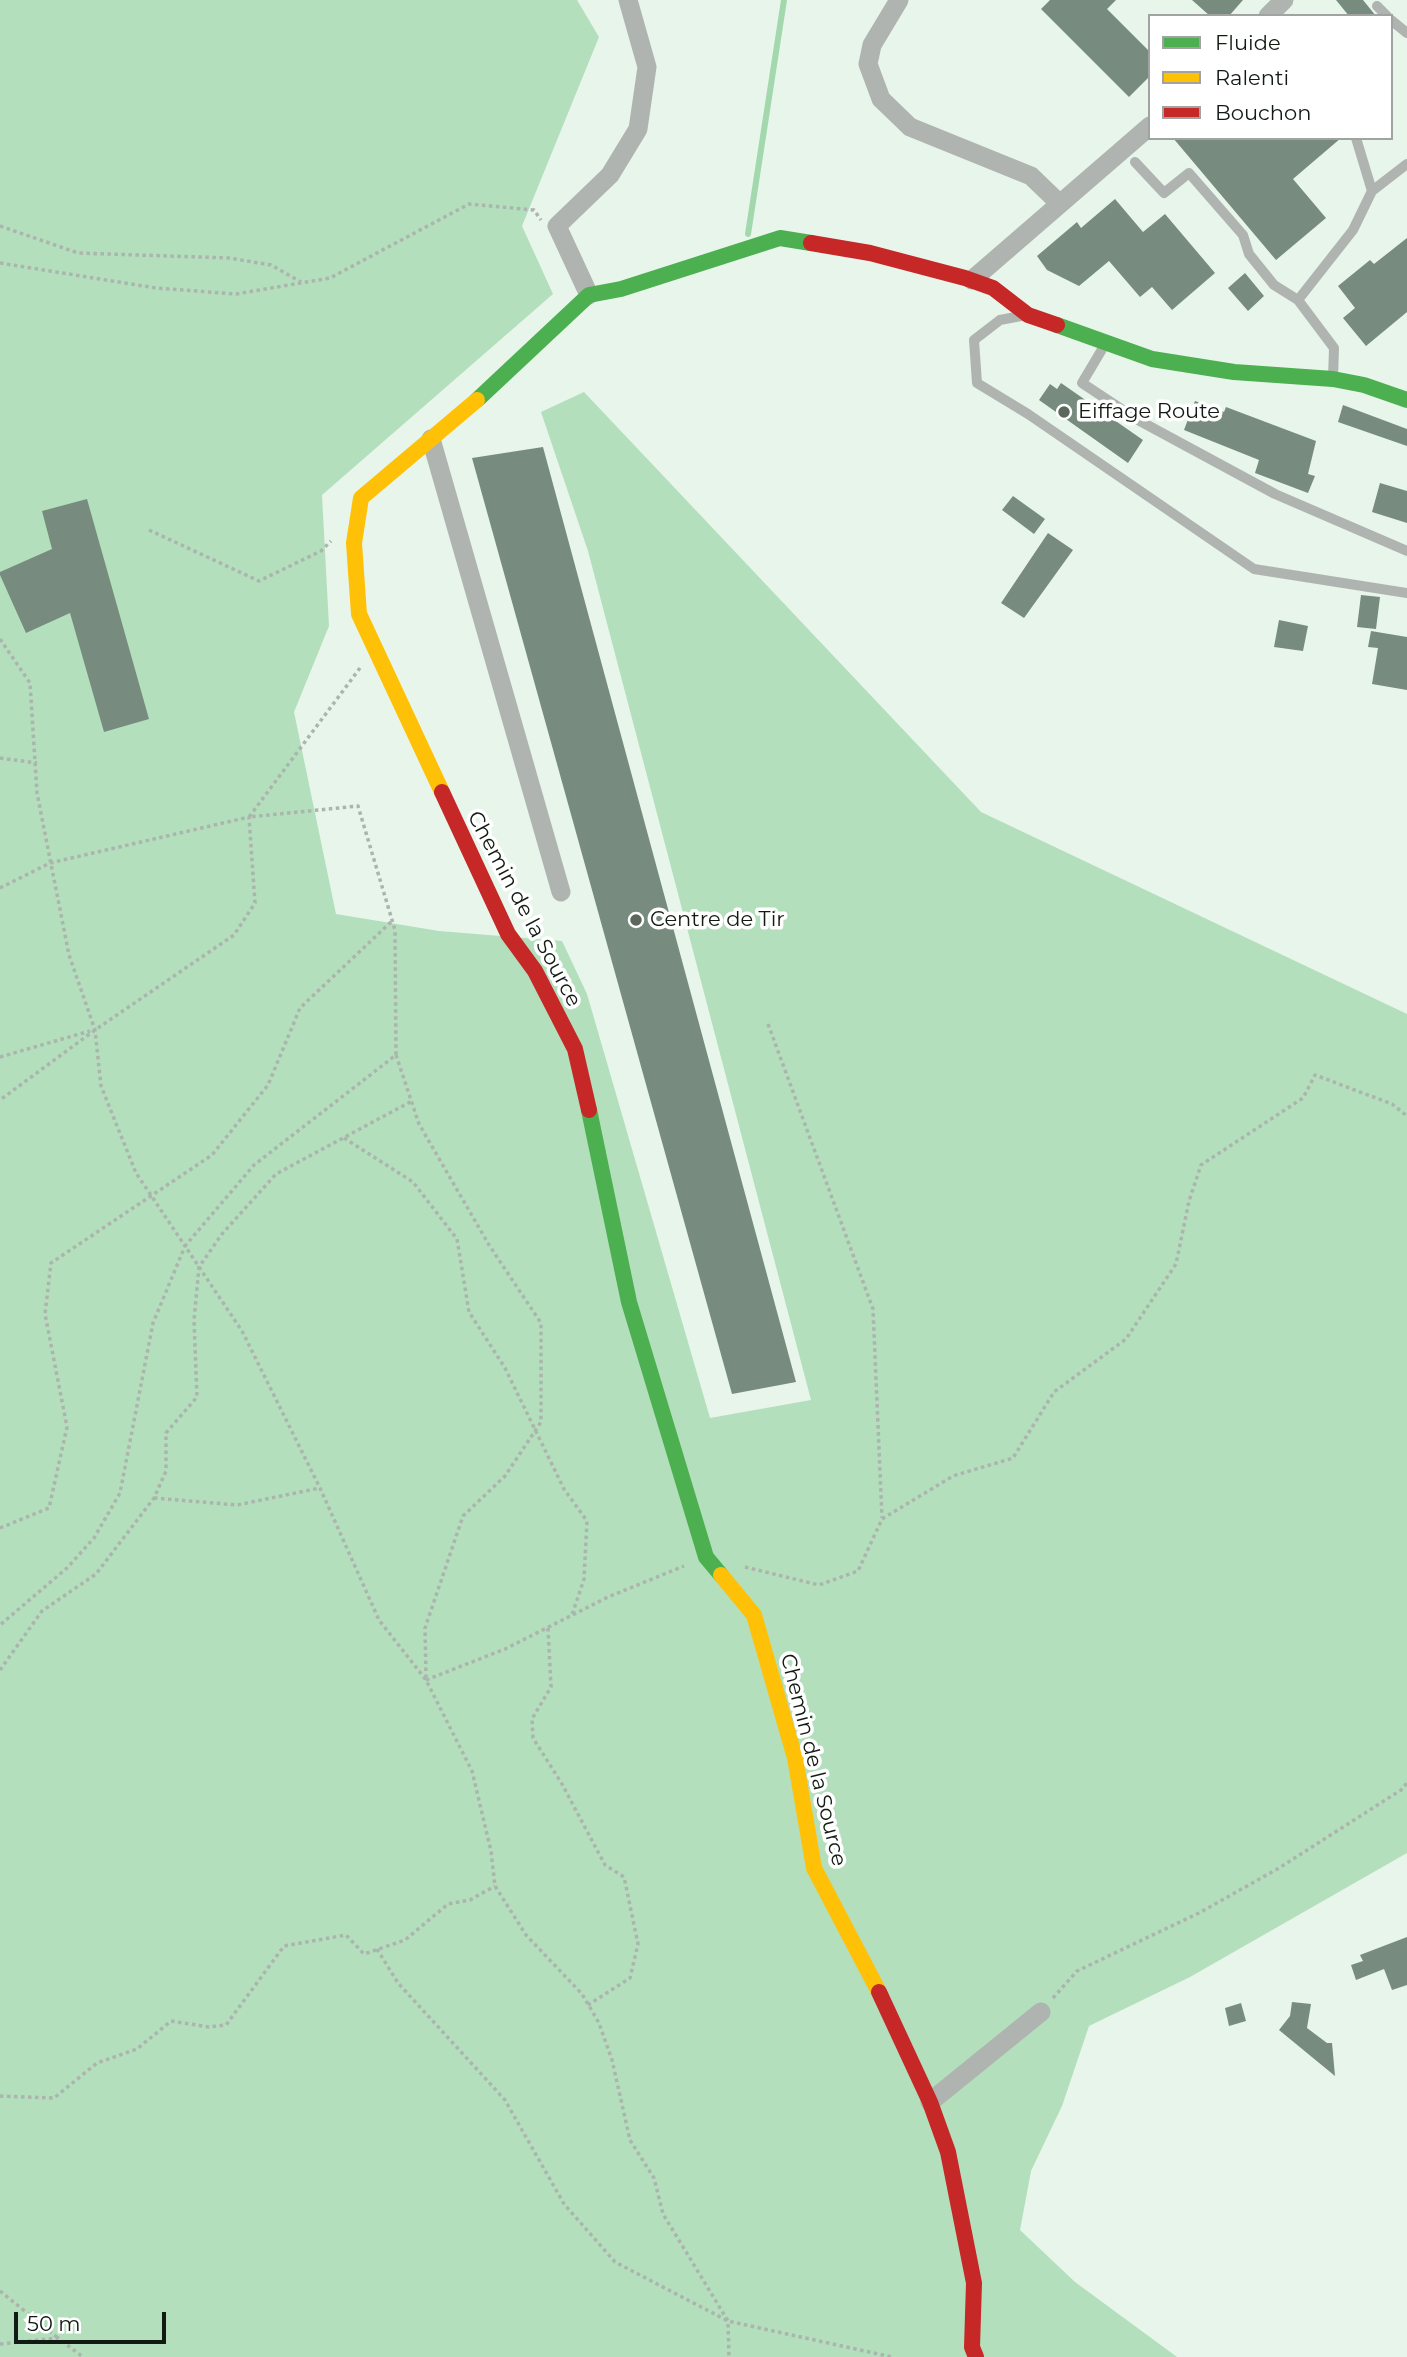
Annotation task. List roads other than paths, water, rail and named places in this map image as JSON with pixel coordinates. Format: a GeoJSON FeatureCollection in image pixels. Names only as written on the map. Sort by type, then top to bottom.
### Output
{"type":"FeatureCollection","features":[{"type":"Feature","properties":{"kind":"street"},"geometry":{"type":"LineString","coordinates":[[628,0],[647,67],[638,130],[610,175],[557,226],[589,295],[621,289],[780,238],[870,253],[972,280],[993,288],[1028,315],[1152,359],[1234,372],[1333,379],[1364,385],[1407,400]]}},
{"type":"Feature","properties":{"kind":"street"},"geometry":{"type":"LineString","coordinates":[[899,0],[872,45],[869,64],[881,99],[911,127],[1031,176],[1059,203]]}},
{"type":"Feature","properties":{"kind":"street"},"geometry":{"type":"LineString","coordinates":[[1270,14],[1284,0]]}},
{"type":"Feature","properties":{"kind":"street"},"geometry":{"type":"LineString","coordinates":[[972,280],[1148,128]]}},
{"type":"Feature","properties":{"kind":"street","name":"Chemin de la Source"},"geometry":{"type":"LineString","coordinates":[[589,295],[431,439],[361,498],[354,577],[359,614],[508,934],[535,971],[542,990],[575,1049],[606,1179],[629,1303],[706,1557],[754,1615],[795,1758],[814,1868],[866,1963],[930,2102],[948,2152],[974,2283],[972,2347],[976,2357]]}},
{"type":"Feature","properties":{"kind":"street"},"geometry":{"type":"LineString","coordinates":[[431,439],[561,892]]}},
{"type":"Feature","properties":{"kind":"street"},"geometry":{"type":"LineString","coordinates":[[930,2102],[1041,2012]]}},
{"type":"Feature","properties":{"kind":"lane"},"geometry":{"type":"LineString","coordinates":[[1377,6],[1385,14]]}},
{"type":"Feature","properties":{"kind":"lane"},"geometry":{"type":"LineString","coordinates":[[1393,22],[1407,33]]}},
{"type":"Feature","properties":{"kind":"lane"},"geometry":{"type":"LineString","coordinates":[[1357,140],[1372,191]]}},
{"type":"Feature","properties":{"kind":"lane"},"geometry":{"type":"LineString","coordinates":[[1135,162],[1164,193],[1189,173],[1243,235],[1249,254],[1275,285],[1298,300],[1334,348],[1333,379]]}},
{"type":"Feature","properties":{"kind":"lane"},"geometry":{"type":"LineString","coordinates":[[1298,300],[1353,230],[1372,191],[1407,164]]}},
{"type":"Feature","properties":{"kind":"lane"},"geometry":{"type":"LineString","coordinates":[[1028,315],[1000,320],[974,340],[977,383],[1028,414],[1254,569],[1407,593]]}},
{"type":"Feature","properties":{"kind":"lane"},"geometry":{"type":"LineString","coordinates":[[1106,343],[1082,383],[1138,420],[1275,494],[1407,551]]}},
{"type":"Feature","properties":{"kind":"waterway"},"geometry":{"type":"LineString","coordinates":[[748,234],[784,0]]}},
{"type":"Feature","properties":{"kind":"place","name":"Eiffage Route"},"geometry":{"type":"Point","coordinates":[1064,412]}},
{"type":"Feature","properties":{"kind":"place","name":"Centre de Tir"},"geometry":{"type":"Point","coordinates":[636,920]}}]}
